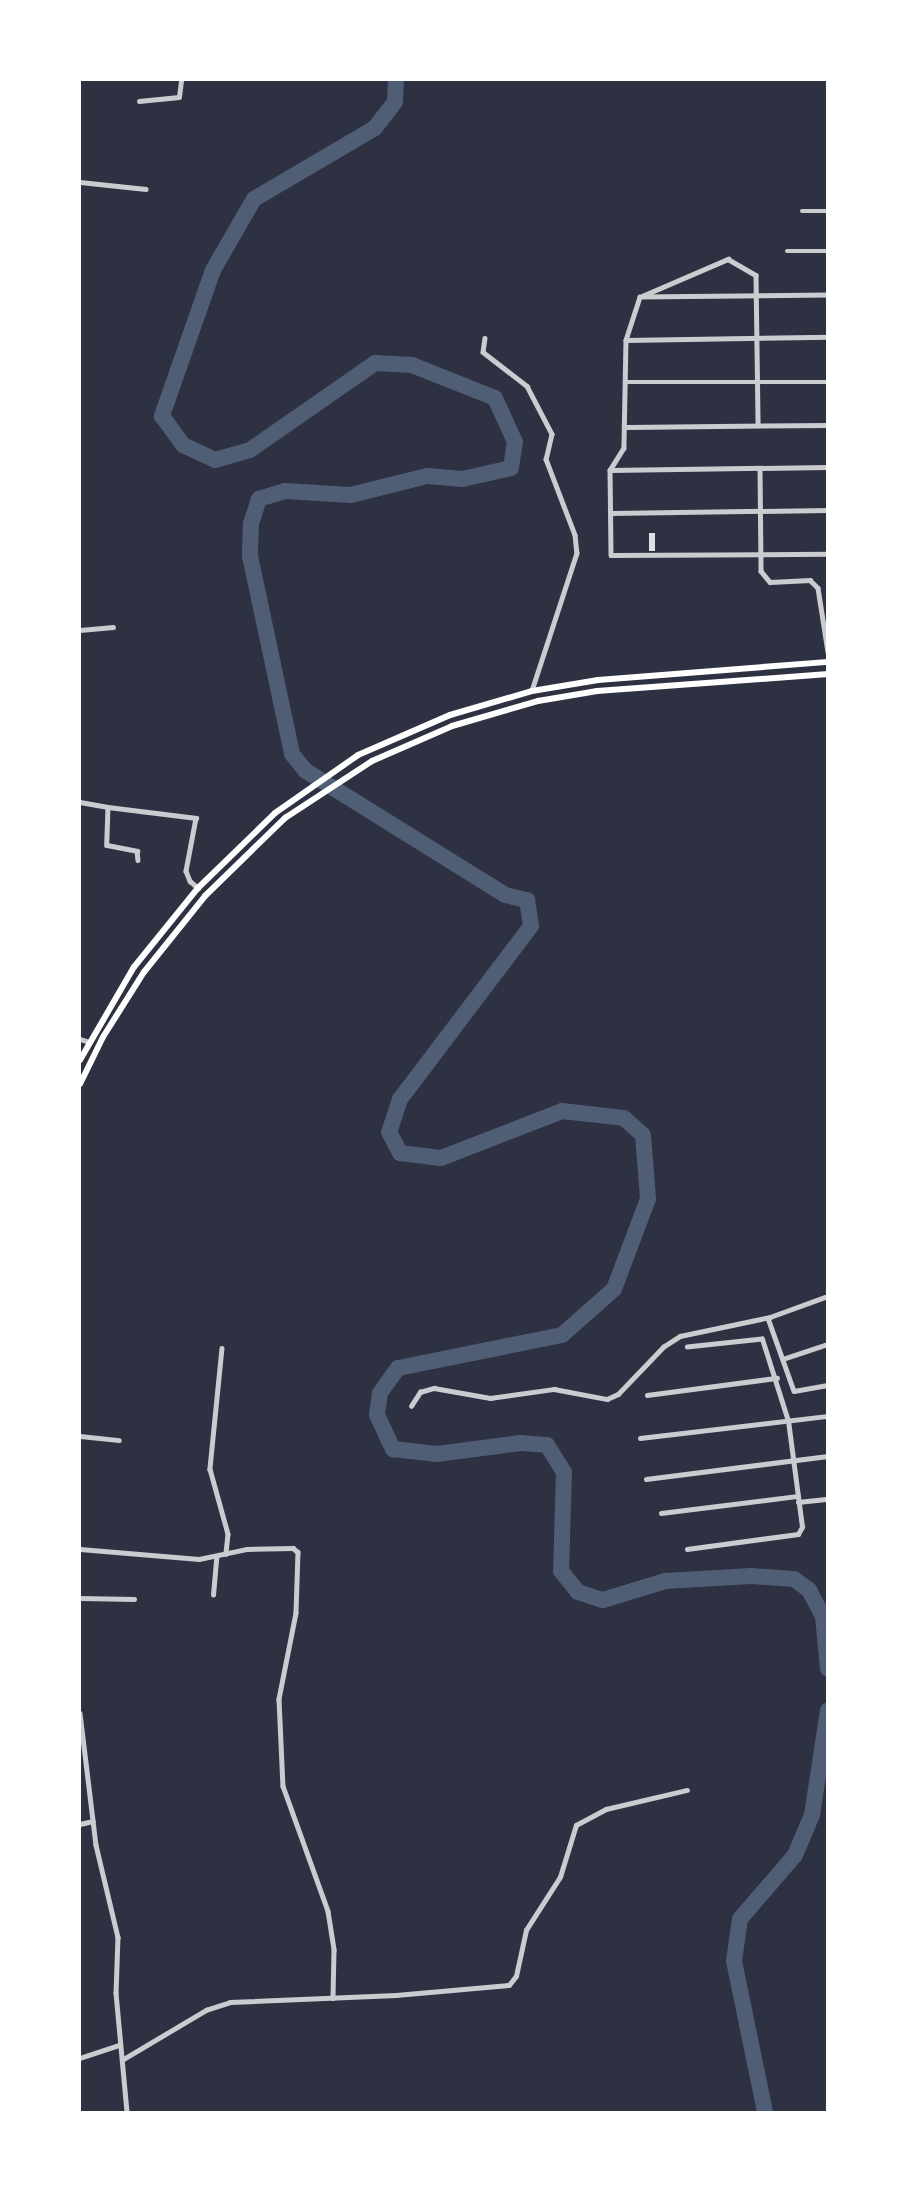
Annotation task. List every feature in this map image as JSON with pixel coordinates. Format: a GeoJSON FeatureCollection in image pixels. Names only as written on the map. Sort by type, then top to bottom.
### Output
{"type":"FeatureCollection","features":[{"type":"Feature","properties":{"kind":"main road"},"geometry":{"type":"LineString","coordinates":[[80,1060],[134,967],[198,888],[286,804],[358,755],[450,715],[532,691],[598,680],[828,662]]}},
{"type":"Feature","properties":{"kind":"main road"},"geometry":{"type":"LineString","coordinates":[[80,1084],[104,1037],[144,972],[206,896],[292,813],[372,761],[452,726],[538,701],[597,691],[828,674]]}},
{"type":"Feature","properties":{"kind":"main road"},"geometry":{"type":"LineString","coordinates":[[95,1033],[104,1037]]}},
{"type":"Feature","properties":{"kind":"street"},"geometry":{"type":"LineString","coordinates":[[139,102],[179,97],[182,80]]}},
{"type":"Feature","properties":{"kind":"street"},"geometry":{"type":"LineString","coordinates":[[80,182],[146,189]]}},
{"type":"Feature","properties":{"kind":"street"},"geometry":{"type":"LineString","coordinates":[[802,211],[828,211]]}},
{"type":"Feature","properties":{"kind":"street"},"geometry":{"type":"LineString","coordinates":[[787,251],[828,251]]}},
{"type":"Feature","properties":{"kind":"street"},"geometry":{"type":"LineString","coordinates":[[758,425],[756,276],[728,259],[640,297],[626,340],[627,427],[624,448],[610,470],[611,555],[828,554]]}},
{"type":"Feature","properties":{"kind":"street"},"geometry":{"type":"LineString","coordinates":[[640,297],[828,296]]}},
{"type":"Feature","properties":{"kind":"street"},"geometry":{"type":"LineString","coordinates":[[626,340],[828,337]]}},
{"type":"Feature","properties":{"kind":"street"},"geometry":{"type":"LineString","coordinates":[[485,338],[483,352],[526,386],[552,434],[546,459],[575,535],[578,553],[532,691]]}},
{"type":"Feature","properties":{"kind":"street"},"geometry":{"type":"LineString","coordinates":[[626,382],[828,382]]}},
{"type":"Feature","properties":{"kind":"street"},"geometry":{"type":"LineString","coordinates":[[627,427],[828,424]]}},
{"type":"Feature","properties":{"kind":"street"},"geometry":{"type":"LineString","coordinates":[[610,470],[760,470],[828,467]]}},
{"type":"Feature","properties":{"kind":"street"},"geometry":{"type":"LineString","coordinates":[[760,470],[761,571],[770,582],[810,580],[818,588],[828,652]]}},
{"type":"Feature","properties":{"kind":"street"},"geometry":{"type":"LineString","coordinates":[[611,513],[828,510]]}},
{"type":"Feature","properties":{"kind":"street"},"geometry":{"type":"LineString","coordinates":[[80,630],[113,627]]}},
{"type":"Feature","properties":{"kind":"street"},"geometry":{"type":"LineString","coordinates":[[80,802],[196,818],[186,871],[198,888]]}},
{"type":"Feature","properties":{"kind":"street"},"geometry":{"type":"LineString","coordinates":[[108,807],[107,845],[137,851],[138,860]]}},
{"type":"Feature","properties":{"kind":"street"},"geometry":{"type":"LineString","coordinates":[[80,1039],[89,1042]]}},
{"type":"Feature","properties":{"kind":"street"},"geometry":{"type":"LineString","coordinates":[[411,1406],[420,1392],[434,1388],[490,1398],[554,1389],[607,1399],[618,1394],[663,1347],[680,1336],[768,1318],[828,1296]]}},
{"type":"Feature","properties":{"kind":"street"},"geometry":{"type":"LineString","coordinates":[[768,1318],[794,1391],[828,1385]]}},
{"type":"Feature","properties":{"kind":"street"},"geometry":{"type":"LineString","coordinates":[[687,1347],[760,1337],[777,1378],[788,1421],[802,1527],[798,1534],[687,1549]]}},
{"type":"Feature","properties":{"kind":"street"},"geometry":{"type":"LineString","coordinates":[[783,1359],[828,1344]]}},
{"type":"Feature","properties":{"kind":"street"},"geometry":{"type":"LineString","coordinates":[[222,1348],[210,1469],[228,1534],[226,1554]]}},
{"type":"Feature","properties":{"kind":"street"},"geometry":{"type":"LineString","coordinates":[[647,1395],[777,1378]]}},
{"type":"Feature","properties":{"kind":"street"},"geometry":{"type":"LineString","coordinates":[[640,1438],[828,1416]]}},
{"type":"Feature","properties":{"kind":"street"},"geometry":{"type":"LineString","coordinates":[[80,1436],[119,1440]]}},
{"type":"Feature","properties":{"kind":"street"},"geometry":{"type":"LineString","coordinates":[[646,1479],[828,1456]]}},
{"type":"Feature","properties":{"kind":"street"},"geometry":{"type":"LineString","coordinates":[[661,1513],[798,1496]]}},
{"type":"Feature","properties":{"kind":"street"},"geometry":{"type":"LineString","coordinates":[[798,1502],[828,1499]]}},
{"type":"Feature","properties":{"kind":"street"},"geometry":{"type":"LineString","coordinates":[[80,1549],[216,1558],[226,1554],[284,1548],[298,1552],[296,1613],[279,1698],[283,1786],[328,1911],[334,1950],[333,1998]]}},
{"type":"Feature","properties":{"kind":"street"},"geometry":{"type":"LineString","coordinates":[[213,1595],[216,1558]]}},
{"type":"Feature","properties":{"kind":"street"},"geometry":{"type":"LineString","coordinates":[[80,1598],[134,1599]]}},
{"type":"Feature","properties":{"kind":"street"},"geometry":{"type":"LineString","coordinates":[[80,1713],[93,1821],[118,1936],[119,2045],[127,2112]]}},
{"type":"Feature","properties":{"kind":"street"},"geometry":{"type":"LineString","coordinates":[[122,2060],[219,2005],[254,1998],[333,1998],[509,1985],[516,1976],[526,1930],[560,1877],[576,1825],[606,1809],[687,1790]]}},
{"type":"Feature","properties":{"kind":"street"},"geometry":{"type":"LineString","coordinates":[[80,1824],[93,1821]]}},
{"type":"Feature","properties":{"kind":"street"},"geometry":{"type":"LineString","coordinates":[[80,2058],[119,2045]]}},
{"type":"Feature","properties":{"kind":"building"},"geometry":{"type":"Polygon","coordinates":[[[649,533],[655,533],[655,551],[649,551],[649,533]]]}},
{"type":"Feature","properties":{"kind":"waterway"},"geometry":{"type":"LineString","coordinates":[[396,80],[395,102],[375,128],[254,199],[213,270],[162,416],[183,445],[215,460],[250,450],[375,363],[412,365],[495,398],[515,442],[511,468],[462,479],[427,476],[351,495],[285,491],[259,499],[251,524],[250,556],[292,754],[306,771],[505,895],[527,900],[531,926],[400,1099],[389,1132],[400,1153],[441,1158],[562,1111],[624,1118],[643,1135],[648,1199],[614,1289],[562,1335],[398,1368],[380,1393],[377,1415],[393,1449],[437,1454],[520,1443],[547,1445],[564,1472],[561,1571],[578,1592],[603,1600],[665,1581],[751,1576],[794,1579],[809,1590],[823,1616],[828,1669]]}},
{"type":"Feature","properties":{"kind":"waterway"},"geometry":{"type":"LineString","coordinates":[[765,2112],[734,1961],[740,1919],[795,1855],[812,1815],[828,1710]]}}]}
